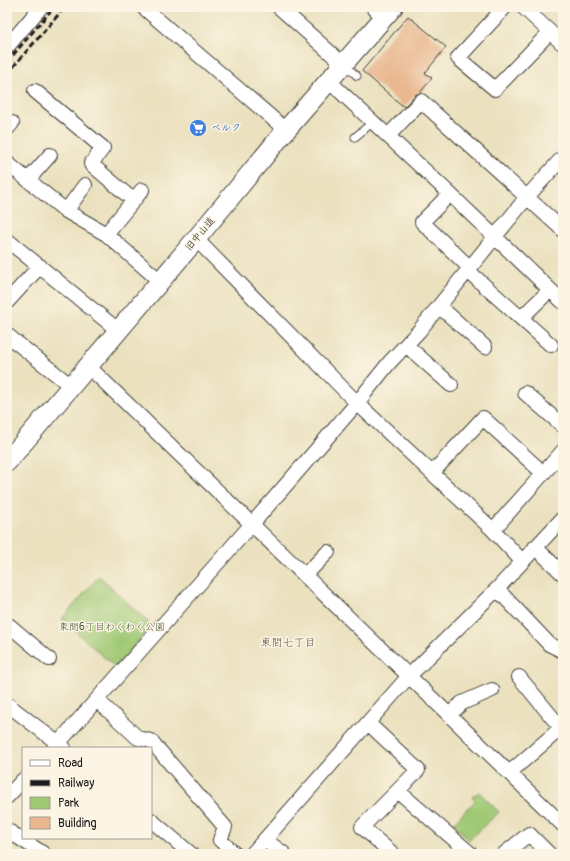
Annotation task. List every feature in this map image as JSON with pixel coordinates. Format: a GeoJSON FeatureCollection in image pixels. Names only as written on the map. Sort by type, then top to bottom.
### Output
{"type":"FeatureCollection","features":[{"type":"Feature","properties":{"kind":"main road","name":"旧中山道"},"geometry":{"type":"LineString","coordinates":[[7,462],[119,331],[286,130],[316,100],[329,81],[350,70],[384,11]]}},
{"type":"Feature","properties":{"kind":"street"},"geometry":{"type":"LineString","coordinates":[[7,47],[41,7]]}},
{"type":"Feature","properties":{"kind":"street"},"geometry":{"type":"LineString","coordinates":[[143,7],[286,130]]}},
{"type":"Feature","properties":{"kind":"street"},"geometry":{"type":"LineString","coordinates":[[279,7],[350,70]]}},
{"type":"Feature","properties":{"kind":"street"},"geometry":{"type":"LineString","coordinates":[[505,7],[458,58],[495,89],[550,32]]}},
{"type":"Feature","properties":{"kind":"street"},"geometry":{"type":"LineString","coordinates":[[523,7],[563,44]]}},
{"type":"Feature","properties":{"kind":"street"},"geometry":{"type":"LineString","coordinates":[[329,81],[496,237],[563,302]]}},
{"type":"Feature","properties":{"kind":"street"},"geometry":{"type":"LineString","coordinates":[[35,91],[103,148],[91,164],[138,195],[106,234]]}},
{"type":"Feature","properties":{"kind":"street"},"geometry":{"type":"LineString","coordinates":[[388,136],[421,100],[563,230]]}},
{"type":"Feature","properties":{"kind":"street"},"geometry":{"type":"LineString","coordinates":[[28,180],[50,155]]}},
{"type":"Feature","properties":{"kind":"street"},"geometry":{"type":"LineString","coordinates":[[7,704],[59,746],[97,700],[357,403],[389,363],[419,331],[527,197],[563,157]]}},
{"type":"Feature","properties":{"kind":"street"},"geometry":{"type":"LineString","coordinates":[[7,163],[66,211],[106,234],[160,281]]}},
{"type":"Feature","properties":{"kind":"street"},"geometry":{"type":"LineString","coordinates":[[66,211],[85,186]]}},
{"type":"Feature","properties":{"kind":"street"},"geometry":{"type":"LineString","coordinates":[[450,194],[422,222],[469,269],[551,345]]}},
{"type":"Feature","properties":{"kind":"street"},"geometry":{"type":"LineString","coordinates":[[196,239],[357,403],[493,530],[522,561]]}},
{"type":"Feature","properties":{"kind":"street"},"geometry":{"type":"LineString","coordinates":[[7,240],[119,331]]}},
{"type":"Feature","properties":{"kind":"street"},"geometry":{"type":"LineString","coordinates":[[7,302],[40,266]]}},
{"type":"Feature","properties":{"kind":"street"},"geometry":{"type":"LineString","coordinates":[[521,318],[550,290]]}},
{"type":"Feature","properties":{"kind":"street"},"geometry":{"type":"LineString","coordinates":[[439,306],[485,347]]}},
{"type":"Feature","properties":{"kind":"street"},"geometry":{"type":"LineString","coordinates":[[7,335],[71,386]]}},
{"type":"Feature","properties":{"kind":"street"},"geometry":{"type":"LineString","coordinates":[[406,345],[451,385]]}},
{"type":"Feature","properties":{"kind":"street"},"geometry":{"type":"LineString","coordinates":[[88,366],[563,825]]}},
{"type":"Feature","properties":{"kind":"street"},"geometry":{"type":"LineString","coordinates":[[525,392],[563,426]]}},
{"type":"Feature","properties":{"kind":"street"},"geometry":{"type":"LineString","coordinates":[[432,473],[483,418],[543,473]]}},
{"type":"Feature","properties":{"kind":"street"},"geometry":{"type":"LineString","coordinates":[[493,530],[563,450]]}},
{"type":"Feature","properties":{"kind":"street"},"geometry":{"type":"LineString","coordinates":[[252,854],[409,676],[496,589],[563,518]]}},
{"type":"Feature","properties":{"kind":"street"},"geometry":{"type":"LineString","coordinates":[[535,547],[563,574]]}},
{"type":"Feature","properties":{"kind":"street"},"geometry":{"type":"LineString","coordinates":[[305,575],[328,552]]}},
{"type":"Feature","properties":{"kind":"street"},"geometry":{"type":"LineString","coordinates":[[496,589],[549,644],[563,650]]}},
{"type":"Feature","properties":{"kind":"street"},"geometry":{"type":"LineString","coordinates":[[8,627],[49,659]]}},
{"type":"Feature","properties":{"kind":"street"},"geometry":{"type":"LineString","coordinates":[[509,773],[561,728],[519,677]]}},
{"type":"Feature","properties":{"kind":"street"},"geometry":{"type":"LineString","coordinates":[[449,715],[462,703],[492,690]]}},
{"type":"Feature","properties":{"kind":"street"},"geometry":{"type":"LineString","coordinates":[[97,700],[138,738],[151,741],[225,827],[220,840],[235,854]]}},
{"type":"Feature","properties":{"kind":"street"},"geometry":{"type":"LineString","coordinates":[[368,723],[418,770],[362,827],[393,854]]}},
{"type":"Feature","properties":{"kind":"street"},"geometry":{"type":"LineString","coordinates":[[398,791],[471,854]]}},
{"type":"Feature","properties":{"kind":"street"},"geometry":{"type":"LineString","coordinates":[[152,821],[191,854]]}},
{"type":"Feature","properties":{"kind":"street"},"geometry":{"type":"LineString","coordinates":[[7,830],[44,854]]}},
{"type":"Feature","properties":{"kind":"street"},"geometry":{"type":"LineString","coordinates":[[504,854],[529,834],[549,854]]}},
{"type":"Feature","properties":{"kind":"street"},"geometry":{"type":"LineString","coordinates":[[265,840],[284,854]]}},
{"type":"Feature","properties":{"kind":"lane"},"geometry":{"type":"LineString","coordinates":[[354,137],[373,122]]}},
{"type":"Feature","properties":{"kind":"green space","name":"東間6丁目わくわく公園"},"geometry":{"type":"Polygon","coordinates":[[[99,576],[152,626],[115,667],[62,619],[99,576]]]}},
{"type":"Feature","properties":{"kind":"green space"},"geometry":{"type":"Polygon","coordinates":[[[479,792],[499,812],[469,840],[453,823],[475,801],[472,797],[479,792]]]}},
{"type":"Feature","properties":{"kind":"building"},"geometry":{"type":"Polygon","coordinates":[[[408,16],[446,47],[425,73],[432,78],[420,93],[415,95],[404,107],[362,71],[408,16]]]}},
{"type":"Feature","properties":{"kind":"railway"},"geometry":{"type":"LineString","coordinates":[[7,62],[54,7]]}},
{"type":"Feature","properties":{"kind":"railway"},"geometry":{"type":"LineString","coordinates":[[7,74],[65,7]]}},
{"type":"Feature","properties":{"kind":"place","name":"ベルク"},"geometry":{"type":"Point","coordinates":[198,128]}},
{"type":"Feature","properties":{"kind":"district","name":"東間七丁目"},"geometry":{"type":"Point","coordinates":[288,642]}}]}
